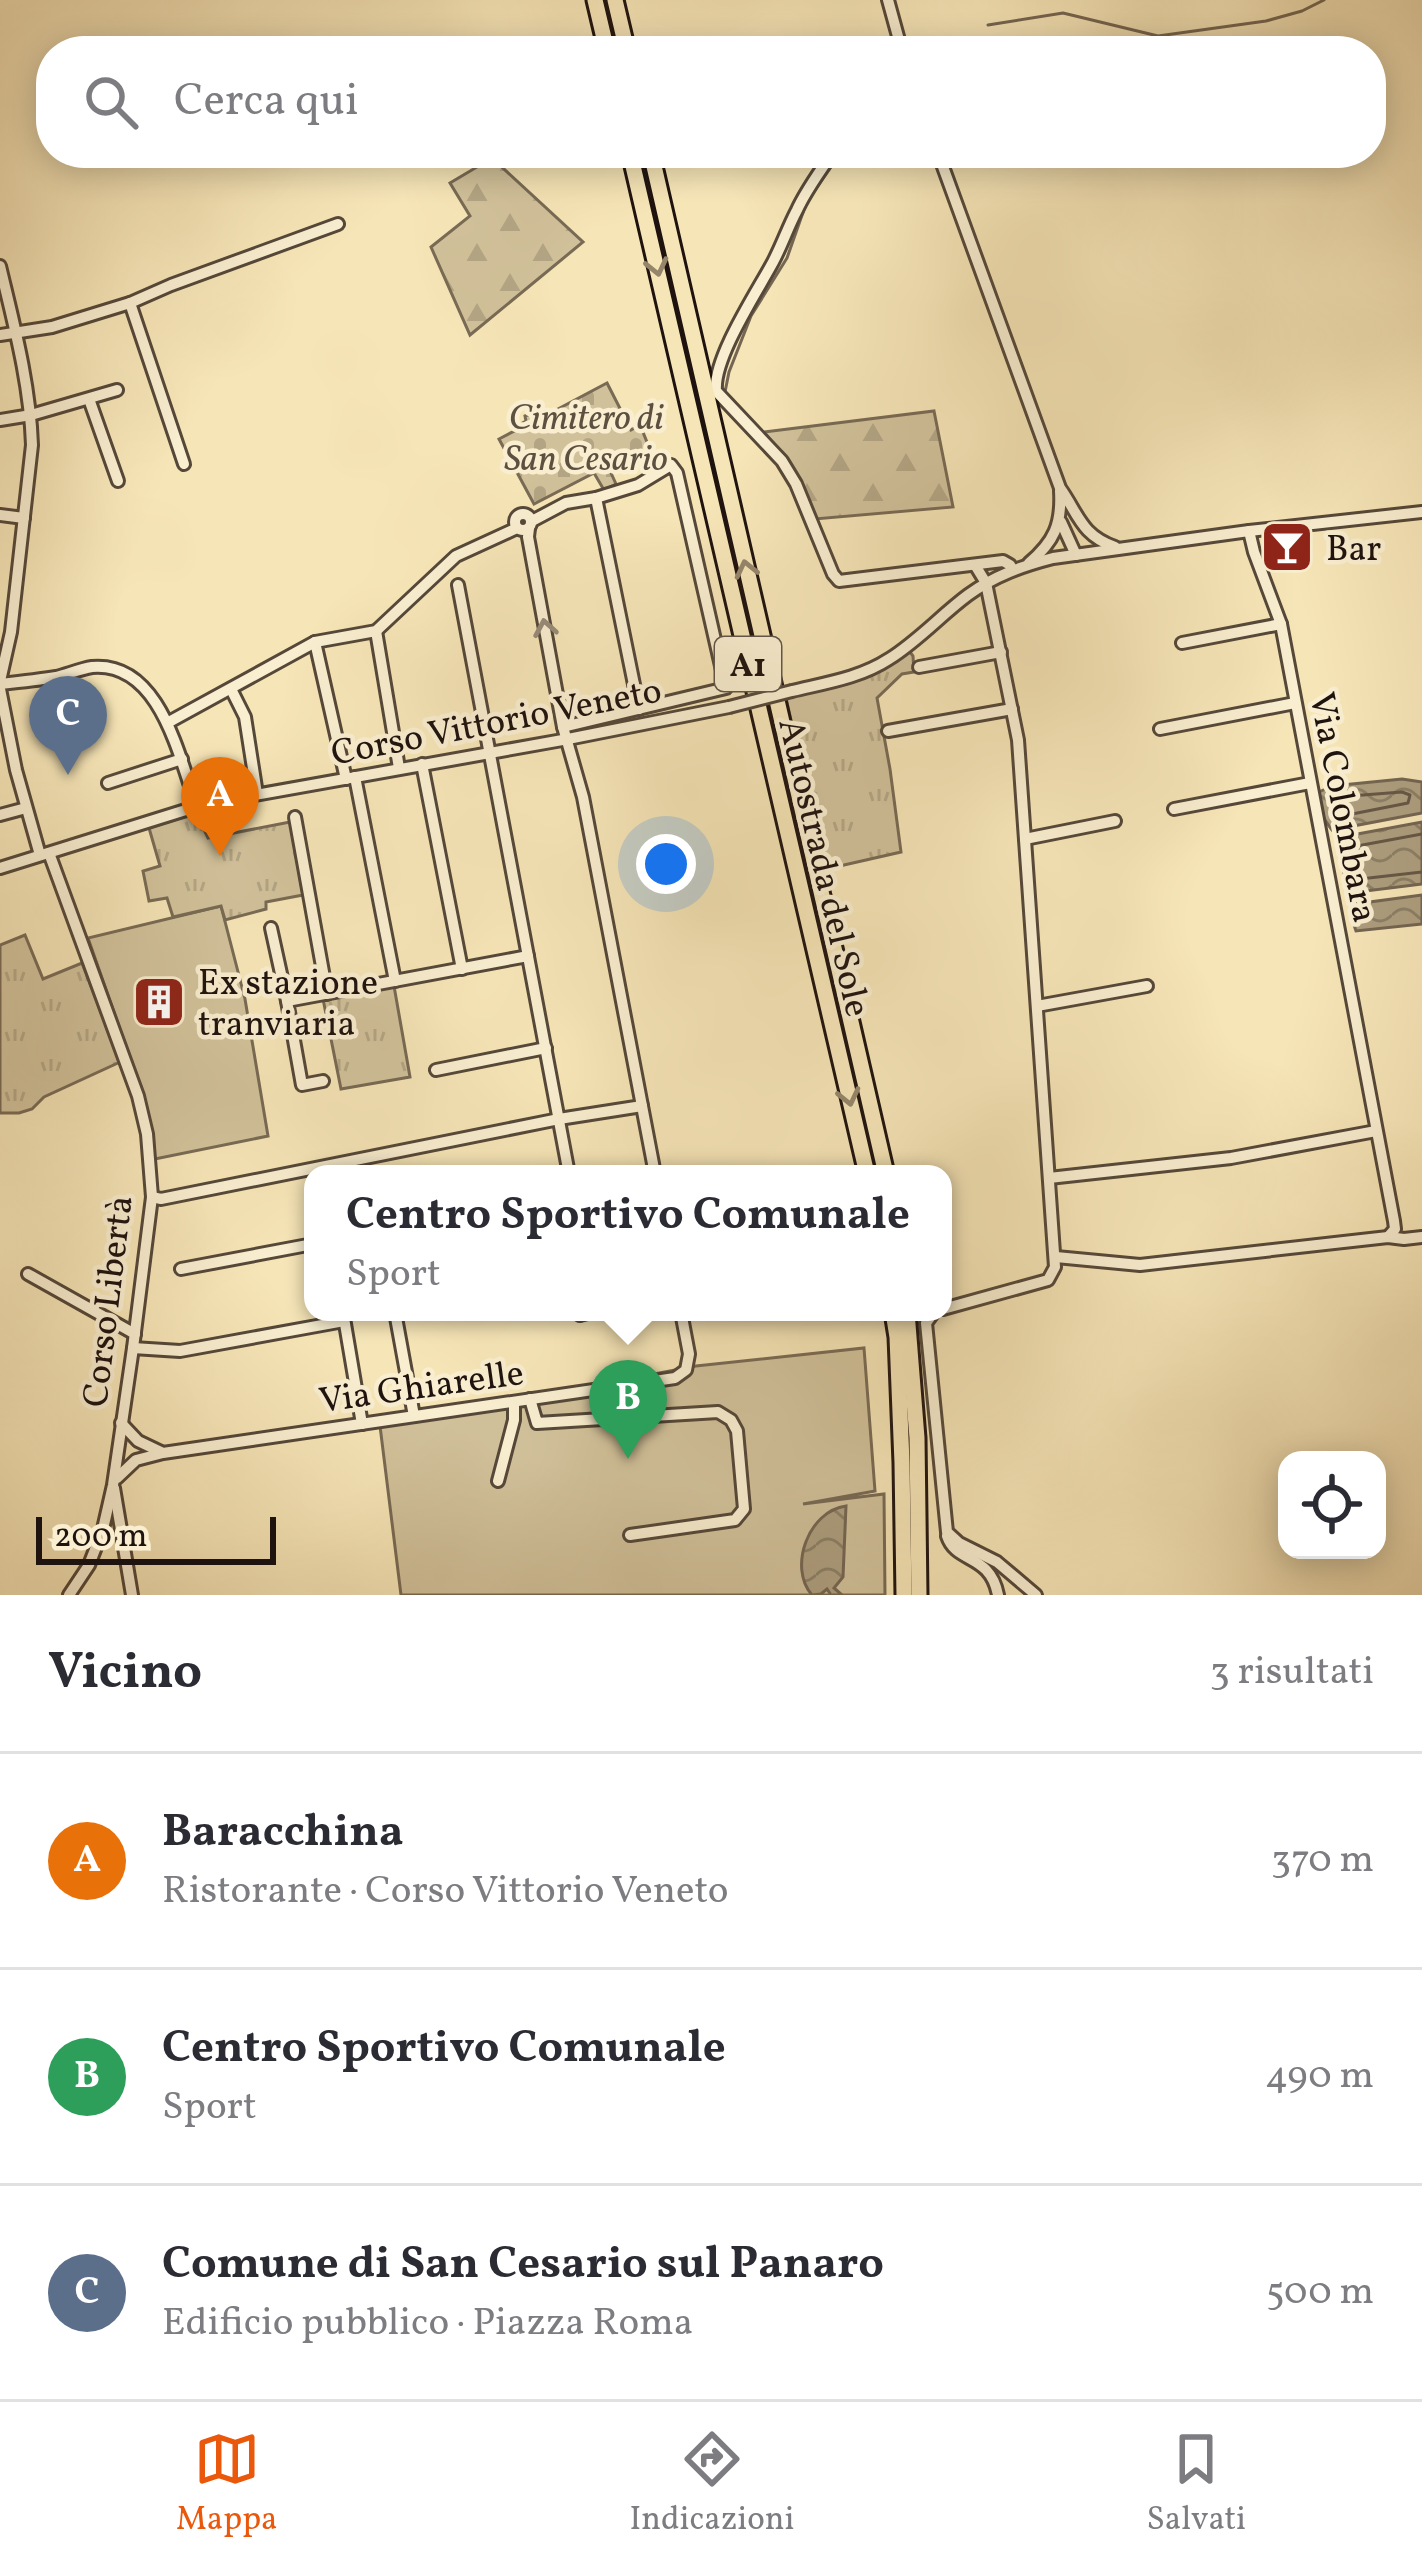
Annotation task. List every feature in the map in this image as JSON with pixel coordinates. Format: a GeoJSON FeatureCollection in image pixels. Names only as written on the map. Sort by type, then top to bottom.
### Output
{"type":"FeatureCollection","features":[{"type":"Feature","properties":{"kind":"highway"},"geometry":{"type":"LineString","coordinates":[[595,0],[603,36]]}},
{"type":"Feature","properties":{"kind":"highway"},"geometry":{"type":"LineString","coordinates":[[615,0],[623,36]]}},
{"type":"Feature","properties":{"kind":"highway","name":"Autostrada del Sole"},"geometry":{"type":"LineString","coordinates":[[633,168],[865,1165]]}},
{"type":"Feature","properties":{"kind":"highway","name":"Autostrada del Sole"},"geometry":{"type":"LineString","coordinates":[[653,168],[884,1165]]}},
{"type":"Feature","properties":{"kind":"highway"},"geometry":{"type":"LineString","coordinates":[[894,1321],[904,1595]]}},
{"type":"Feature","properties":{"kind":"highway"},"geometry":{"type":"LineString","coordinates":[[909,1321],[920,1595]]}},
{"type":"Feature","properties":{"kind":"street"},"geometry":{"type":"LineString","coordinates":[[888,0],[898,36]]}},
{"type":"Feature","properties":{"kind":"street"},"geometry":{"type":"LineString","coordinates":[[822,168],[798,206],[719,366],[715,382],[723,399],[782,461],[839,581],[1003,561],[1013,570]]}},
{"type":"Feature","properties":{"kind":"street"},"geometry":{"type":"LineString","coordinates":[[943,168],[1060,488],[1087,532],[1118,549]]}},
{"type":"Feature","properties":{"kind":"street"},"geometry":{"type":"LineString","coordinates":[[0,335],[52,326],[130,303],[338,224]]}},
{"type":"Feature","properties":{"kind":"street","name":"Corso Libertà"},"geometry":{"type":"LineString","coordinates":[[0,266],[31,415],[32,445],[11,632],[0,685],[5,742],[138,1096],[147,1134],[152,1197],[113,1484]]}},
{"type":"Feature","properties":{"kind":"street"},"geometry":{"type":"LineString","coordinates":[[130,303],[184,464]]}},
{"type":"Feature","properties":{"kind":"street"},"geometry":{"type":"LineString","coordinates":[[0,419],[117,390]]}},
{"type":"Feature","properties":{"kind":"street"},"geometry":{"type":"LineString","coordinates":[[89,399],[118,482]]}},
{"type":"Feature","properties":{"kind":"street"},"geometry":{"type":"LineString","coordinates":[[169,722],[315,642],[376,632],[456,556],[566,503],[638,485],[671,465],[677,473],[726,688],[566,733]]}},
{"type":"Feature","properties":{"kind":"street"},"geometry":{"type":"LineString","coordinates":[[1060,488],[1060,519],[1076,555]]}},
{"type":"Feature","properties":{"kind":"street"},"geometry":{"type":"LineString","coordinates":[[596,499],[639,709]]}},
{"type":"Feature","properties":{"kind":"street","name":"Corso Vittorio Veneto"},"geometry":{"type":"LineString","coordinates":[[0,868],[197,806],[545,743],[566,733],[589,735],[858,674],[890,659],[986,583],[1028,565],[1249,531],[1422,512]]}},
{"type":"Feature","properties":{"kind":"street"},"geometry":{"type":"LineString","coordinates":[[0,515],[24,518]]}},
{"type":"Feature","properties":{"kind":"street"},"geometry":{"type":"LineString","coordinates":[[1028,565],[1054,538],[1060,519]]}},
{"type":"Feature","properties":{"kind":"street"},"geometry":{"type":"LineString","coordinates":[[1076,555],[1081,523]]}},
{"type":"Feature","properties":{"kind":"street"},"geometry":{"type":"LineString","coordinates":[[526,526],[653,1165]]}},
{"type":"Feature","properties":{"kind":"street","name":"Via Colombara"},"geometry":{"type":"LineString","coordinates":[[1249,531],[1281,624],[1394,1221],[1395,1229],[1388,1237]]}},
{"type":"Feature","properties":{"kind":"street"},"geometry":{"type":"LineString","coordinates":[[952,1307],[1048,1280],[1056,1262],[1018,740],[986,583],[976,565]]}},
{"type":"Feature","properties":{"kind":"street"},"geometry":{"type":"LineString","coordinates":[[458,585],[567,1165]]}},
{"type":"Feature","properties":{"kind":"street"},"geometry":{"type":"LineString","coordinates":[[1182,643],[1281,624]]}},
{"type":"Feature","properties":{"kind":"street"},"geometry":{"type":"LineString","coordinates":[[376,632],[399,768]]}},
{"type":"Feature","properties":{"kind":"street"},"geometry":{"type":"LineString","coordinates":[[315,642],[395,980]]}},
{"type":"Feature","properties":{"kind":"street"},"geometry":{"type":"LineString","coordinates":[[920,667],[1001,652]]}},
{"type":"Feature","properties":{"kind":"street"},"geometry":{"type":"LineString","coordinates":[[0,685],[92,668],[111,668],[134,680],[169,722],[197,806]]}},
{"type":"Feature","properties":{"kind":"street"},"geometry":{"type":"LineString","coordinates":[[231,689],[245,717],[257,794]]}},
{"type":"Feature","properties":{"kind":"street"},"geometry":{"type":"LineString","coordinates":[[1160,729],[1295,703]]}},
{"type":"Feature","properties":{"kind":"street"},"geometry":{"type":"LineString","coordinates":[[888,731],[1012,709]]}},
{"type":"Feature","properties":{"kind":"street"},"geometry":{"type":"LineString","coordinates":[[575,766],[589,735]]}},
{"type":"Feature","properties":{"kind":"street"},"geometry":{"type":"LineString","coordinates":[[545,743],[575,766]]}},
{"type":"Feature","properties":{"kind":"street"},"geometry":{"type":"LineString","coordinates":[[108,783],[182,759]]}},
{"type":"Feature","properties":{"kind":"street"},"geometry":{"type":"LineString","coordinates":[[422,764],[462,969]]}},
{"type":"Feature","properties":{"kind":"street"},"geometry":{"type":"LineString","coordinates":[[1174,809],[1310,783]]}},
{"type":"Feature","properties":{"kind":"street"},"geometry":{"type":"LineString","coordinates":[[0,815],[26,808]]}},
{"type":"Feature","properties":{"kind":"street"},"geometry":{"type":"LineString","coordinates":[[295,817],[327,994]]}},
{"type":"Feature","properties":{"kind":"street"},"geometry":{"type":"LineString","coordinates":[[1025,838],[1115,821]]}},
{"type":"Feature","properties":{"kind":"street"},"geometry":{"type":"LineString","coordinates":[[272,928],[302,1085],[323,1082]]}},
{"type":"Feature","properties":{"kind":"street"},"geometry":{"type":"LineString","coordinates":[[287,1001],[528,956]]}},
{"type":"Feature","properties":{"kind":"street"},"geometry":{"type":"LineString","coordinates":[[1037,1006],[1147,986]]}},
{"type":"Feature","properties":{"kind":"street"},"geometry":{"type":"LineString","coordinates":[[436,1070],[545,1048]]}},
{"type":"Feature","properties":{"kind":"street"},"geometry":{"type":"LineString","coordinates":[[346,1165],[642,1106]]}},
{"type":"Feature","properties":{"kind":"street"},"geometry":{"type":"LineString","coordinates":[[1049,1178],[1232,1158],[1376,1131]]}},
{"type":"Feature","properties":{"kind":"street"},"geometry":{"type":"LineString","coordinates":[[152,1197],[304,1173]]}},
{"type":"Feature","properties":{"kind":"street"},"geometry":{"type":"LineString","coordinates":[[1056,1262],[1140,1265],[1422,1237]]}},
{"type":"Feature","properties":{"kind":"street"},"geometry":{"type":"LineString","coordinates":[[182,1269],[304,1246]]}},
{"type":"Feature","properties":{"kind":"street"},"geometry":{"type":"LineString","coordinates":[[28,1274],[134,1341],[180,1351],[325,1321]]}},
{"type":"Feature","properties":{"kind":"street"},"geometry":{"type":"LineString","coordinates":[[345,1321],[362,1424]]}},
{"type":"Feature","properties":{"kind":"street"},"geometry":{"type":"LineString","coordinates":[[397,1321],[414,1416]]}},
{"type":"Feature","properties":{"kind":"street","name":"Via Ghiarelle"},"geometry":{"type":"LineString","coordinates":[[136,1460],[675,1378],[686,1370],[689,1354],[683,1321]]}},
{"type":"Feature","properties":{"kind":"street"},"geometry":{"type":"LineString","coordinates":[[928,1321],[947,1539],[952,1549],[992,1575],[998,1595]]}},
{"type":"Feature","properties":{"kind":"street"},"geometry":{"type":"LineString","coordinates":[[530,1399],[537,1423],[718,1412],[731,1420],[737,1431],[744,1509],[740,1516],[630,1535]]}},
{"type":"Feature","properties":{"kind":"street"},"geometry":{"type":"LineString","coordinates":[[498,1480],[514,1420],[514,1402]]}},
{"type":"Feature","properties":{"kind":"street"},"geometry":{"type":"LineString","coordinates":[[121,1423],[138,1441],[163,1453]]}},
{"type":"Feature","properties":{"kind":"street"},"geometry":{"type":"LineString","coordinates":[[136,1460],[118,1449],[138,1441]]}},
{"type":"Feature","properties":{"kind":"street"},"geometry":{"type":"LineString","coordinates":[[69,1595],[97,1549],[113,1484],[136,1460]]}},
{"type":"Feature","properties":{"kind":"street"},"geometry":{"type":"LineString","coordinates":[[113,1484],[132,1595]]}},
{"type":"Feature","properties":{"kind":"street"},"geometry":{"type":"LineString","coordinates":[[947,1532],[997,1562],[1036,1595]]}},
{"type":"Feature","properties":{"kind":"green space"},"geometry":{"type":"Polygon","coordinates":[[[475,168],[503,168],[583,242],[470,335],[431,247],[470,216],[450,183],[475,168]]]}},
{"type":"Feature","properties":{"kind":"green space","name":"Cimitero di San Cesario"},"geometry":{"type":"Polygon","coordinates":[[[607,383],[631,430],[640,425],[649,447],[611,473],[616,484],[604,490],[594,473],[534,504],[499,439],[520,428],[525,416],[539,419],[607,383]]]}},
{"type":"Feature","properties":{"kind":"green space"},"geometry":{"type":"Polygon","coordinates":[[[934,411],[953,507],[815,519],[793,474],[764,432],[934,411]]]}},
{"type":"Feature","properties":{"kind":"green space"},"geometry":{"type":"Polygon","coordinates":[[[910,652],[914,672],[902,674],[877,698],[901,852],[831,868],[819,844],[786,698],[872,675],[910,652]]]}},
{"type":"Feature","properties":{"kind":"green space"},"geometry":{"type":"Polygon","coordinates":[[[196,813],[208,838],[290,822],[303,895],[266,902],[266,909],[225,920],[221,906],[173,917],[167,898],[149,901],[143,871],[160,866],[149,828],[196,813]]]}},
{"type":"Feature","properties":{"kind":"green space"},"geometry":{"type":"Polygon","coordinates":[[[221,906],[245,999],[268,1136],[150,1160],[136,1075],[88,938],[221,906]]]}},
{"type":"Feature","properties":{"kind":"green space"},"geometry":{"type":"Polygon","coordinates":[[[25,935],[43,979],[82,963],[120,1062],[44,1097],[32,1109],[0,1113],[0,945],[25,935]]]}},
{"type":"Feature","properties":{"kind":"green space"},"geometry":{"type":"Polygon","coordinates":[[[394,986],[410,1077],[341,1089],[323,999],[394,986]]]}},
{"type":"Feature","properties":{"kind":"green space"},"geometry":{"type":"Polygon","coordinates":[[[864,1348],[875,1491],[803,1504],[884,1494],[885,1595],[401,1595],[380,1426],[696,1366],[864,1348]]]}},
{"type":"Feature","properties":{"kind":"water"},"geometry":{"type":"Polygon","coordinates":[[[1402,779],[1422,782],[1422,813],[1332,830],[1324,819],[1319,792],[1332,786],[1402,779]]]}},
{"type":"Feature","properties":{"kind":"water"},"geometry":{"type":"Polygon","coordinates":[[[1422,822],[1422,884],[1350,893],[1346,889],[1340,841],[1422,822]]]}},
{"type":"Feature","properties":{"kind":"water"},"geometry":{"type":"Polygon","coordinates":[[[1422,895],[1422,924],[1356,931],[1350,913],[1355,904],[1422,895]]]}},
{"type":"Feature","properties":{"kind":"water"},"geometry":{"type":"Polygon","coordinates":[[[846,1506],[843,1577],[834,1588],[842,1595],[831,1595],[827,1589],[812,1595],[802,1570],[806,1542],[821,1518],[846,1506]]]}},
{"type":"Feature","properties":{"kind":"waterway"},"geometry":{"type":"LineString","coordinates":[[988,25],[1063,13],[1158,36],[1266,21],[1324,0]]}},
{"type":"Feature","properties":{"kind":"waterway"},"geometry":{"type":"LineString","coordinates":[[724,397],[751,316],[787,258],[807,201],[830,168]]}},
{"type":"Feature","properties":{"kind":"place","name":"Bar"},"geometry":{"type":"Point","coordinates":[1287,547]}},
{"type":"Feature","properties":{"kind":"place","name":"Comune di San Cesario sul Panaro"},"geometry":{"type":"Point","coordinates":[68,775]}},
{"type":"Feature","properties":{"kind":"place","name":"Baracchina"},"geometry":{"type":"Point","coordinates":[220,856]}},
{"type":"Feature","properties":{"kind":"place","name":"Ex stazione tranviaria"},"geometry":{"type":"Point","coordinates":[159,1002]}},
{"type":"Feature","properties":{"kind":"place","name":"Centro Sportivo Comunale"},"geometry":{"type":"Point","coordinates":[628,1459]}}]}
